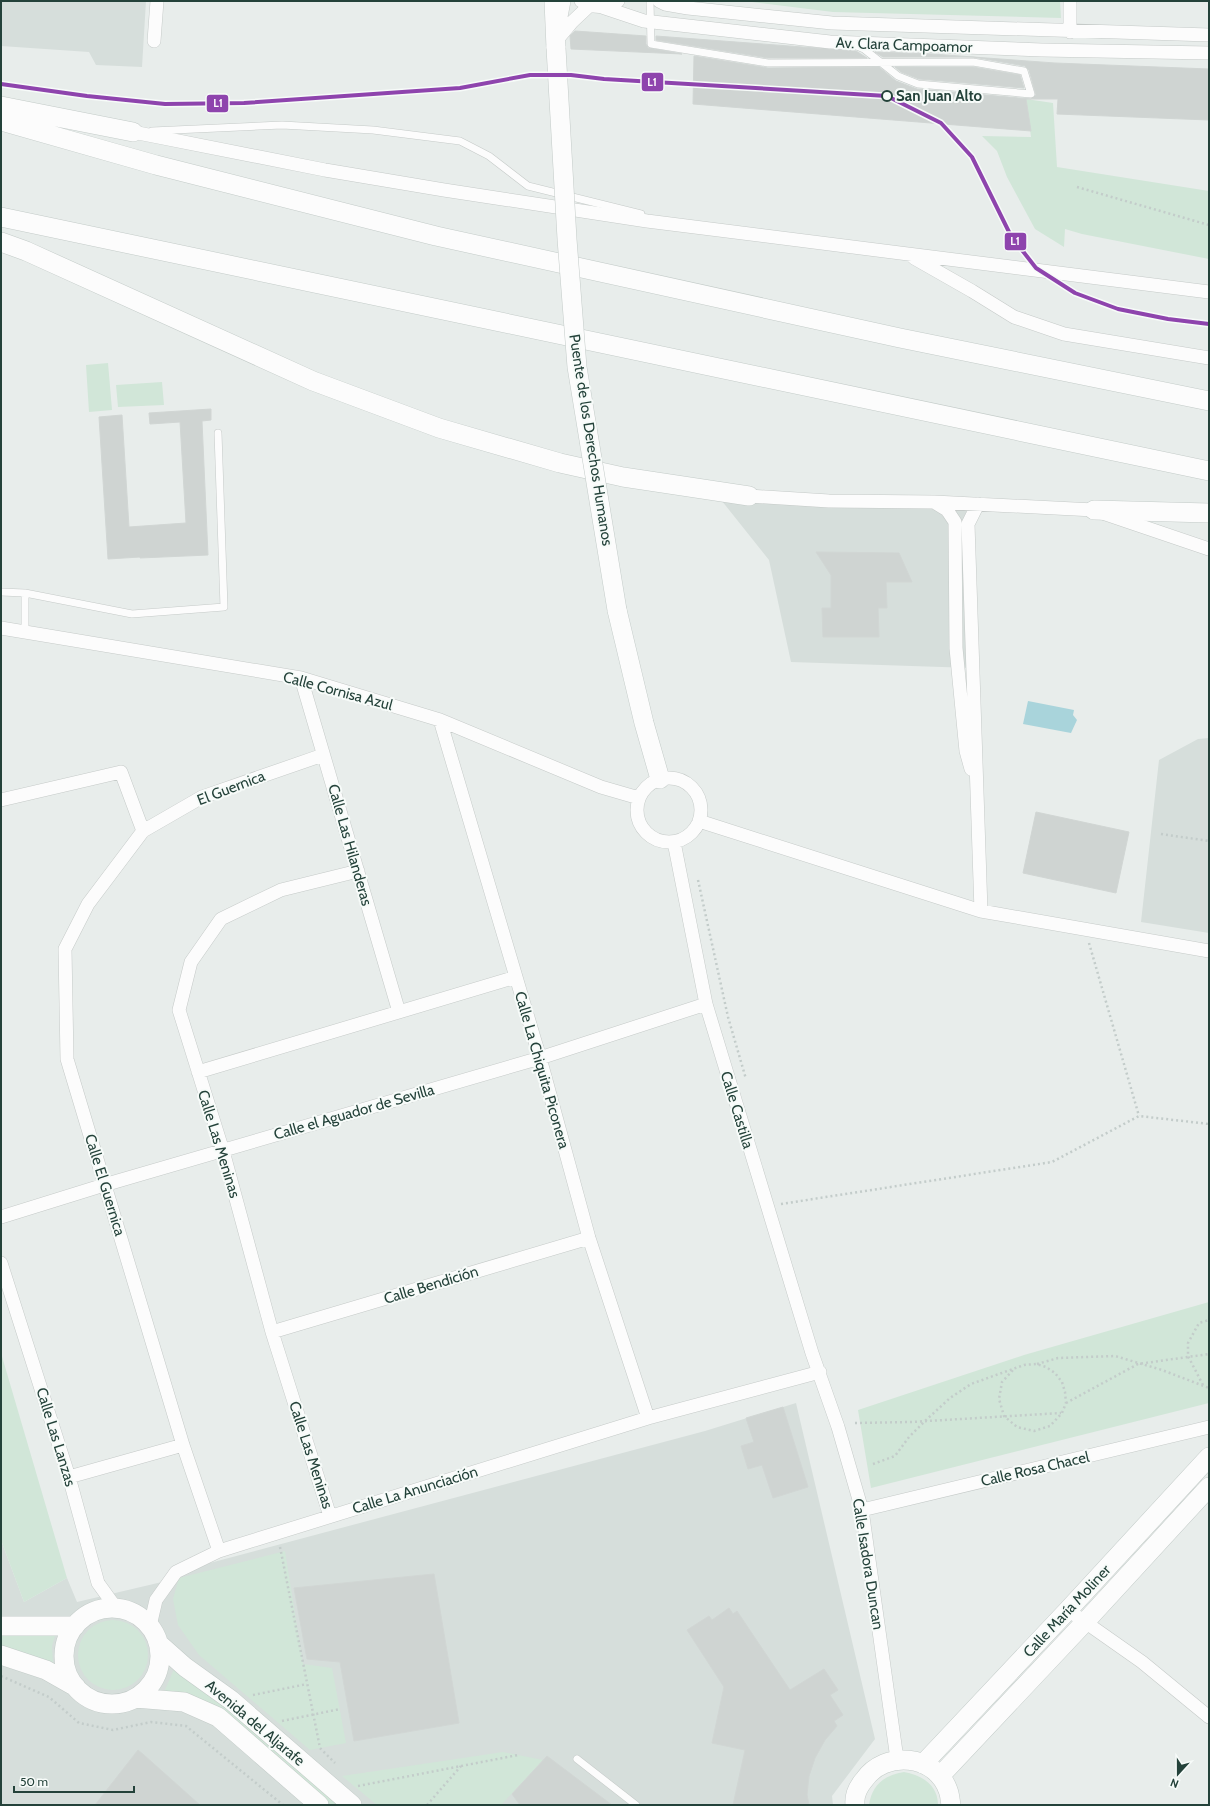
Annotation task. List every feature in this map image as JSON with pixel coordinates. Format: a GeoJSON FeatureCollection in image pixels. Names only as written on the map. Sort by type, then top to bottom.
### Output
{"type":"FeatureCollection","features":[{"type":"Feature","properties":{"kind":"main road"},"geometry":{"type":"LineString","coordinates":[[554,1],[556,44]]}},
{"type":"Feature","properties":{"kind":"main road","name":"Puente de los Derechos Humanos"},"geometry":{"type":"LineString","coordinates":[[556,44],[567,239],[577,367],[617,610],[644,723],[660,779]]}},
{"type":"Feature","properties":{"kind":"main road"},"geometry":{"type":"LineString","coordinates":[[1,106],[133,132]]}},
{"type":"Feature","properties":{"kind":"main road"},"geometry":{"type":"LineString","coordinates":[[1,121],[156,165],[436,236],[900,338],[1209,401]]}},
{"type":"Feature","properties":{"kind":"main road"},"geometry":{"type":"LineString","coordinates":[[1,216],[1209,471]]}},
{"type":"Feature","properties":{"kind":"main road"},"geometry":{"type":"LineString","coordinates":[[1,242],[26,251],[313,381],[439,428],[499,447],[591,470],[623,477],[749,496]]}},
{"type":"Feature","properties":{"kind":"main road"},"geometry":{"type":"LineString","coordinates":[[1094,510],[1209,513]]}},
{"type":"Feature","properties":{"kind":"main road","name":"Calle María Moliner"},"geometry":{"type":"LineString","coordinates":[[923,1764],[1209,1457]]}},
{"type":"Feature","properties":{"kind":"main road","name":"Calle María Moliner"},"geometry":{"type":"LineString","coordinates":[[940,1776],[1085,1622],[1209,1487]]}},
{"type":"Feature","properties":{"kind":"main road"},"geometry":{"type":"LineString","coordinates":[[1,1656],[46,1670],[76,1688],[89,1698],[104,1703],[120,1703],[135,1698],[148,1688],[157,1674],[160,1659],[154,1634],[140,1617],[129,1611],[116,1608],[100,1610],[86,1616],[75,1626],[67,1641],[64,1657],[68,1673],[76,1688]]}},
{"type":"Feature","properties":{"kind":"main road"},"geometry":{"type":"LineString","coordinates":[[1,1626],[75,1626]]}},
{"type":"Feature","properties":{"kind":"main road","name":"Avenida del Aljarafe"},"geometry":{"type":"LineString","coordinates":[[154,1634],[185,1667],[231,1700],[352,1805]]}},
{"type":"Feature","properties":{"kind":"main road","name":"Avenida del Aljarafe"},"geometry":{"type":"LineString","coordinates":[[135,1698],[184,1702],[218,1717],[319,1805]]}},
{"type":"Feature","properties":{"kind":"main road"},"geometry":{"type":"LineString","coordinates":[[855,1805],[859,1786],[868,1773],[881,1764],[896,1759],[910,1759],[923,1764],[940,1776],[948,1789],[951,1805]]}},
{"type":"Feature","properties":{"kind":"street"},"geometry":{"type":"LineString","coordinates":[[154,41],[157,1]]}},
{"type":"Feature","properties":{"kind":"street"},"geometry":{"type":"LineString","coordinates":[[556,44],[564,1]]}},
{"type":"Feature","properties":{"kind":"street"},"geometry":{"type":"LineString","coordinates":[[556,44],[585,4],[602,7],[618,1]]}},
{"type":"Feature","properties":{"kind":"street"},"geometry":{"type":"LineString","coordinates":[[1070,1],[1070,32]]}},
{"type":"Feature","properties":{"kind":"street","name":"Av. Clara Campoamor"},"geometry":{"type":"LineString","coordinates":[[663,2],[688,8],[832,24],[1209,35]]}},
{"type":"Feature","properties":{"kind":"street","name":"Av. Clara Campoamor"},"geometry":{"type":"LineString","coordinates":[[602,7],[651,22],[822,42],[1042,50],[1209,53]]}},
{"type":"Feature","properties":{"kind":"street"},"geometry":{"type":"LineString","coordinates":[[133,132],[324,170],[444,190],[689,227],[1209,292]]}},
{"type":"Feature","properties":{"kind":"street"},"geometry":{"type":"LineString","coordinates":[[908,255],[972,291],[1014,317],[1064,334],[1209,358]]}},
{"type":"Feature","properties":{"kind":"street"},"geometry":{"type":"LineString","coordinates":[[749,496],[830,501],[934,502],[1094,510],[1209,549]]}},
{"type":"Feature","properties":{"kind":"street"},"geometry":{"type":"LineString","coordinates":[[934,502],[947,510],[955,522],[956,648],[966,751],[977,792]]}},
{"type":"Feature","properties":{"kind":"street"},"geometry":{"type":"LineString","coordinates":[[978,504],[968,524],[981,911]]}},
{"type":"Feature","properties":{"kind":"street","name":"Calle Cornisa Azul"},"geometry":{"type":"LineString","coordinates":[[1,628],[301,678],[440,720],[601,787],[639,798]]}},
{"type":"Feature","properties":{"kind":"street","name":"Calle Las Hilanderas"},"geometry":{"type":"LineString","coordinates":[[301,678],[399,1012]]}},
{"type":"Feature","properties":{"kind":"street","name":"Calle La Chiquita Piconera"},"geometry":{"type":"LineString","coordinates":[[440,720],[540,1058],[589,1238],[648,1418]]}},
{"type":"Feature","properties":{"kind":"street","name":"El Guernica"},"geometry":{"type":"LineString","coordinates":[[143,831],[202,797],[324,756]]}},
{"type":"Feature","properties":{"kind":"street"},"geometry":{"type":"LineString","coordinates":[[1,800],[121,772],[143,831]]}},
{"type":"Feature","properties":{"kind":"street"},"geometry":{"type":"LineString","coordinates":[[670,778],[680,780],[692,788],[700,801],[701,812],[699,821],[689,835],[674,842],[656,840],[642,828],[638,818],[636,808],[639,798],[651,783],[660,779],[670,778]]}},
{"type":"Feature","properties":{"kind":"street"},"geometry":{"type":"LineString","coordinates":[[699,821],[981,911],[1209,952]]}},
{"type":"Feature","properties":{"kind":"street","name":"Calle El Guernica"},"geometry":{"type":"LineString","coordinates":[[143,831],[88,904],[65,949],[67,1059],[183,1445],[219,1551]]}},
{"type":"Feature","properties":{"kind":"street","name":"Calle Castilla"},"geometry":{"type":"LineString","coordinates":[[674,842],[706,1004],[766,1206],[812,1353],[820,1372]]}},
{"type":"Feature","properties":{"kind":"street","name":"Calle Las Meninas"},"geometry":{"type":"LineString","coordinates":[[330,1516],[272,1332],[223,1151],[179,1010],[191,962],[221,919],[281,890],[358,871]]}},
{"type":"Feature","properties":{"kind":"street"},"geometry":{"type":"LineString","coordinates":[[198,1072],[516,977]]}},
{"type":"Feature","properties":{"kind":"street","name":"Calle el Aguador de Sevilla"},"geometry":{"type":"LineString","coordinates":[[1,1217],[104,1185],[540,1058],[706,1004]]}},
{"type":"Feature","properties":{"kind":"street","name":"Calle Bendición"},"geometry":{"type":"LineString","coordinates":[[272,1332],[589,1238]]}},
{"type":"Feature","properties":{"kind":"street","name":"Calle Las Lanzas"},"geometry":{"type":"LineString","coordinates":[[1,1263],[69,1477],[98,1583],[116,1608]]}},
{"type":"Feature","properties":{"kind":"street","name":"Calle La Anunciación"},"geometry":{"type":"LineString","coordinates":[[154,1634],[156,1600],[176,1572],[219,1551],[648,1418],[820,1372]]}},
{"type":"Feature","properties":{"kind":"street","name":"Calle Isadora Duncan"},"geometry":{"type":"LineString","coordinates":[[820,1372],[862,1510],[896,1759]]}},
{"type":"Feature","properties":{"kind":"street","name":"Calle Rosa Chacel"},"geometry":{"type":"LineString","coordinates":[[862,1510],[1209,1427]]}},
{"type":"Feature","properties":{"kind":"street"},"geometry":{"type":"LineString","coordinates":[[69,1477],[183,1445]]}},
{"type":"Feature","properties":{"kind":"street"},"geometry":{"type":"LineString","coordinates":[[1068,1610],[1142,1662],[1209,1717]]}},
{"type":"Feature","properties":{"kind":"lane"},"geometry":{"type":"LineString","coordinates":[[650,1],[651,44],[768,63],[973,62],[1024,71],[1031,94],[918,84],[898,76],[864,49],[847,43]]}},
{"type":"Feature","properties":{"kind":"lane"},"geometry":{"type":"LineString","coordinates":[[133,132],[282,125],[374,130],[460,141],[489,156],[528,186],[689,227]]}},
{"type":"Feature","properties":{"kind":"lane"},"geometry":{"type":"LineString","coordinates":[[1,592],[25,593],[132,614],[224,607],[218,433]]}},
{"type":"Feature","properties":{"kind":"lane"},"geometry":{"type":"LineString","coordinates":[[25,593],[25,632]]}},
{"type":"Feature","properties":{"kind":"lane"},"geometry":{"type":"LineString","coordinates":[[577,1759],[636,1805]]}},
{"type":"Feature","properties":{"kind":"path"},"geometry":{"type":"LineString","coordinates":[[1077,187],[1209,225]]}},
{"type":"Feature","properties":{"kind":"path"},"geometry":{"type":"LineString","coordinates":[[1161,834],[1209,841]]}},
{"type":"Feature","properties":{"kind":"path"},"geometry":{"type":"LineString","coordinates":[[1085,930],[1140,1116]]}},
{"type":"Feature","properties":{"kind":"path"},"geometry":{"type":"LineString","coordinates":[[766,1206],[1052,1162],[1140,1116],[1209,1124]]}},
{"type":"Feature","properties":{"kind":"path"},"geometry":{"type":"LineString","coordinates":[[1203,1385],[1188,1356],[1188,1343],[1200,1323],[1209,1320]]}},
{"type":"Feature","properties":{"kind":"path"},"geometry":{"type":"LineString","coordinates":[[1066,1403],[1140,1364],[1209,1354]]}},
{"type":"Feature","properties":{"kind":"path"},"geometry":{"type":"LineString","coordinates":[[873,1464],[895,1456],[909,1437],[925,1421],[950,1398],[971,1384],[1024,1364],[1036,1364],[1058,1358],[1115,1356],[1209,1388]]}},
{"type":"Feature","properties":{"kind":"path"},"geometry":{"type":"LineString","coordinates":[[1014,1369],[1002,1382],[999,1399],[1004,1416],[1017,1427],[1034,1431],[1050,1426],[1062,1413],[1066,1403],[1062,1382],[1056,1373],[1046,1367],[1036,1364]]}},
{"type":"Feature","properties":{"kind":"path"},"geometry":{"type":"LineString","coordinates":[[855,1423],[925,1421],[1062,1413]]}},
{"type":"Feature","properties":{"kind":"path"},"geometry":{"type":"LineString","coordinates":[[277,1532],[320,1748],[335,1763]]}},
{"type":"Feature","properties":{"kind":"path"},"geometry":{"type":"LineString","coordinates":[[1,1676],[49,1697],[79,1723],[113,1730],[151,1722],[186,1726],[283,1805]]}},
{"type":"Feature","properties":{"kind":"path"},"geometry":{"type":"LineString","coordinates":[[231,1700],[307,1684]]}},
{"type":"Feature","properties":{"kind":"path"},"geometry":{"type":"LineString","coordinates":[[260,1726],[340,1709]]}},
{"type":"Feature","properties":{"kind":"path"},"geometry":{"type":"LineString","coordinates":[[336,1791],[518,1755]]}},
{"type":"Feature","properties":{"kind":"path"},"geometry":{"type":"LineString","coordinates":[[427,1805],[461,1766]]}},
{"type":"Feature","properties":{"kind":"shaded area"},"geometry":{"type":"Polygon","coordinates":[[[1,1],[146,1],[142,67],[96,65],[89,52],[1,46],[1,1]]]}},
{"type":"Feature","properties":{"kind":"shaded area"},"geometry":{"type":"Polygon","coordinates":[[[714,491],[966,503],[972,668],[791,662],[769,560],[714,491]]]}},
{"type":"Feature","properties":{"kind":"shaded area"},"geometry":{"type":"Polygon","coordinates":[[[1209,738],[1209,933],[1141,922],[1159,760],[1198,739],[1209,738]]]}},
{"type":"Feature","properties":{"kind":"shaded area"},"geometry":{"type":"Polygon","coordinates":[[[796,1403],[875,1739],[832,1796],[833,1805],[1,1805],[1,1540],[24,1602],[67,1578],[77,1602],[179,1578],[176,1572],[705,1431],[796,1403]]]}},
{"type":"Feature","properties":{"kind":"green space"},"geometry":{"type":"Polygon","coordinates":[[[744,1],[1060,1],[1061,18],[833,12],[744,1]]]}},
{"type":"Feature","properties":{"kind":"green space"},"geometry":{"type":"Polygon","coordinates":[[[1026,99],[1053,103],[1057,167],[1209,191],[1209,259],[1082,234],[1065,229],[1064,247],[1035,229],[1007,177],[997,151],[982,136],[1031,137],[1026,99]]]}},
{"type":"Feature","properties":{"kind":"green space"},"geometry":{"type":"Polygon","coordinates":[[[108,363],[112,410],[89,412],[86,365],[108,363]]]}},
{"type":"Feature","properties":{"kind":"green space"},"geometry":{"type":"Polygon","coordinates":[[[162,382],[164,405],[118,407],[116,385],[162,382]]]}},
{"type":"Feature","properties":{"kind":"green space"},"geometry":{"type":"Polygon","coordinates":[[[1209,1302],[1209,1403],[871,1488],[858,1410],[1024,1355],[1209,1302]]]}},
{"type":"Feature","properties":{"kind":"green space"},"geometry":{"type":"Polygon","coordinates":[[[1,1353],[67,1578],[24,1602],[1,1540],[1,1353]]]}},
{"type":"Feature","properties":{"kind":"green space"},"geometry":{"type":"Polygon","coordinates":[[[285,1551],[303,1664],[332,1668],[346,1743],[310,1750],[199,1655],[178,1625],[173,1599],[179,1578],[285,1551]]]}},
{"type":"Feature","properties":{"kind":"green space"},"geometry":{"type":"Polygon","coordinates":[[[113,1620],[126,1623],[138,1630],[145,1642],[148,1655],[145,1668],[138,1680],[126,1687],[113,1690],[100,1687],[88,1680],[81,1668],[78,1655],[81,1642],[88,1630],[100,1623],[113,1620]]]}},
{"type":"Feature","properties":{"kind":"green space"},"geometry":{"type":"Polygon","coordinates":[[[56,1633],[52,1646],[53,1664],[35,1656],[1,1647],[1,1634],[56,1633]]]}},
{"type":"Feature","properties":{"kind":"green space"},"geometry":{"type":"Polygon","coordinates":[[[175,1667],[223,1705],[339,1805],[331,1805],[292,1770],[164,1692],[175,1667]]]}},
{"type":"Feature","properties":{"kind":"green space"},"geometry":{"type":"Polygon","coordinates":[[[503,1752],[543,1760],[501,1805],[377,1805],[342,1776],[503,1752]]]}},
{"type":"Feature","properties":{"kind":"green space"},"geometry":{"type":"Polygon","coordinates":[[[904,1772],[923,1778],[928,1782],[935,1792],[938,1805],[869,1805],[873,1792],[880,1782],[897,1773],[904,1772]]]}},
{"type":"Feature","properties":{"kind":"water"},"geometry":{"type":"Polygon","coordinates":[[[1028,701],[1074,710],[1073,715],[1077,720],[1071,733],[1023,724],[1028,701]]]}},
{"type":"Feature","properties":{"kind":"building"},"geometry":{"type":"Polygon","coordinates":[[[575,31],[646,36],[646,44],[648,48],[682,54],[571,49],[570,36],[575,31]]]}},
{"type":"Feature","properties":{"kind":"building"},"geometry":{"type":"Polygon","coordinates":[[[656,36],[856,51],[867,58],[768,58],[656,40],[656,36]]]}},
{"type":"Feature","properties":{"kind":"building"},"geometry":{"type":"Polygon","coordinates":[[[875,52],[932,54],[973,57],[883,57],[875,52]]]}},
{"type":"Feature","properties":{"kind":"building"},"geometry":{"type":"Polygon","coordinates":[[[694,56],[768,68],[879,67],[896,81],[917,89],[1031,99],[1026,99],[1031,131],[693,104],[694,56]]]}},
{"type":"Feature","properties":{"kind":"building"},"geometry":{"type":"Polygon","coordinates":[[[973,57],[1055,63],[1209,69],[1209,120],[1057,114],[1058,99],[1031,99],[1036,95],[1029,70],[1025,66],[973,57]]]}},
{"type":"Feature","properties":{"kind":"building"},"geometry":{"type":"Polygon","coordinates":[[[895,67],[973,67],[1020,75],[1024,88],[919,79],[901,72],[895,67]]]}},
{"type":"Feature","properties":{"kind":"building"},"geometry":{"type":"Polygon","coordinates":[[[211,409],[211,420],[202,421],[208,555],[108,559],[99,417],[122,415],[129,527],[186,523],[180,422],[150,424],[149,413],[211,409]]]}},
{"type":"Feature","properties":{"kind":"building"},"geometry":{"type":"Polygon","coordinates":[[[816,552],[899,553],[912,582],[886,582],[887,608],[878,608],[879,637],[823,637],[822,608],[831,608],[831,575],[816,552]]]}},
{"type":"Feature","properties":{"kind":"building"},"geometry":{"type":"Polygon","coordinates":[[[1036,812],[1129,832],[1116,893],[1023,873],[1036,812]]]}},
{"type":"Feature","properties":{"kind":"building"},"geometry":{"type":"Polygon","coordinates":[[[783,1407],[808,1487],[773,1498],[762,1465],[748,1469],[741,1446],[754,1442],[746,1418],[783,1407]]]}},
{"type":"Feature","properties":{"kind":"building"},"geometry":{"type":"Polygon","coordinates":[[[434,1574],[459,1723],[354,1741],[340,1662],[307,1659],[294,1588],[434,1574]]]}},
{"type":"Feature","properties":{"kind":"building"},"geometry":{"type":"Polygon","coordinates":[[[729,1608],[733,1614],[737,1611],[790,1690],[824,1669],[838,1690],[830,1695],[843,1715],[834,1721],[837,1726],[825,1740],[815,1758],[809,1776],[807,1795],[809,1805],[733,1805],[745,1750],[712,1743],[724,1687],[687,1630],[709,1616],[712,1620],[729,1608]]]}},
{"type":"Feature","properties":{"kind":"building"},"geometry":{"type":"Polygon","coordinates":[[[138,1750],[144,1755],[200,1805],[95,1805],[138,1750]]]}},
{"type":"Feature","properties":{"kind":"building"},"geometry":{"type":"Polygon","coordinates":[[[547,1756],[612,1805],[520,1805],[512,1794],[547,1756]]]}},
{"type":"Feature","properties":{"kind":"transit line","name":"L1"},"geometry":{"type":"LineString","coordinates":[[1,84],[87,96],[165,104],[244,103],[460,88],[530,75],[571,75],[604,79],[887,96],[941,123],[972,157],[1011,236],[1036,268],[1075,293],[1118,309],[1168,319],[1209,324]]}},
{"type":"Feature","properties":{"kind":"place","name":"San Juan Alto"},"geometry":{"type":"Point","coordinates":[887,96]}}]}
